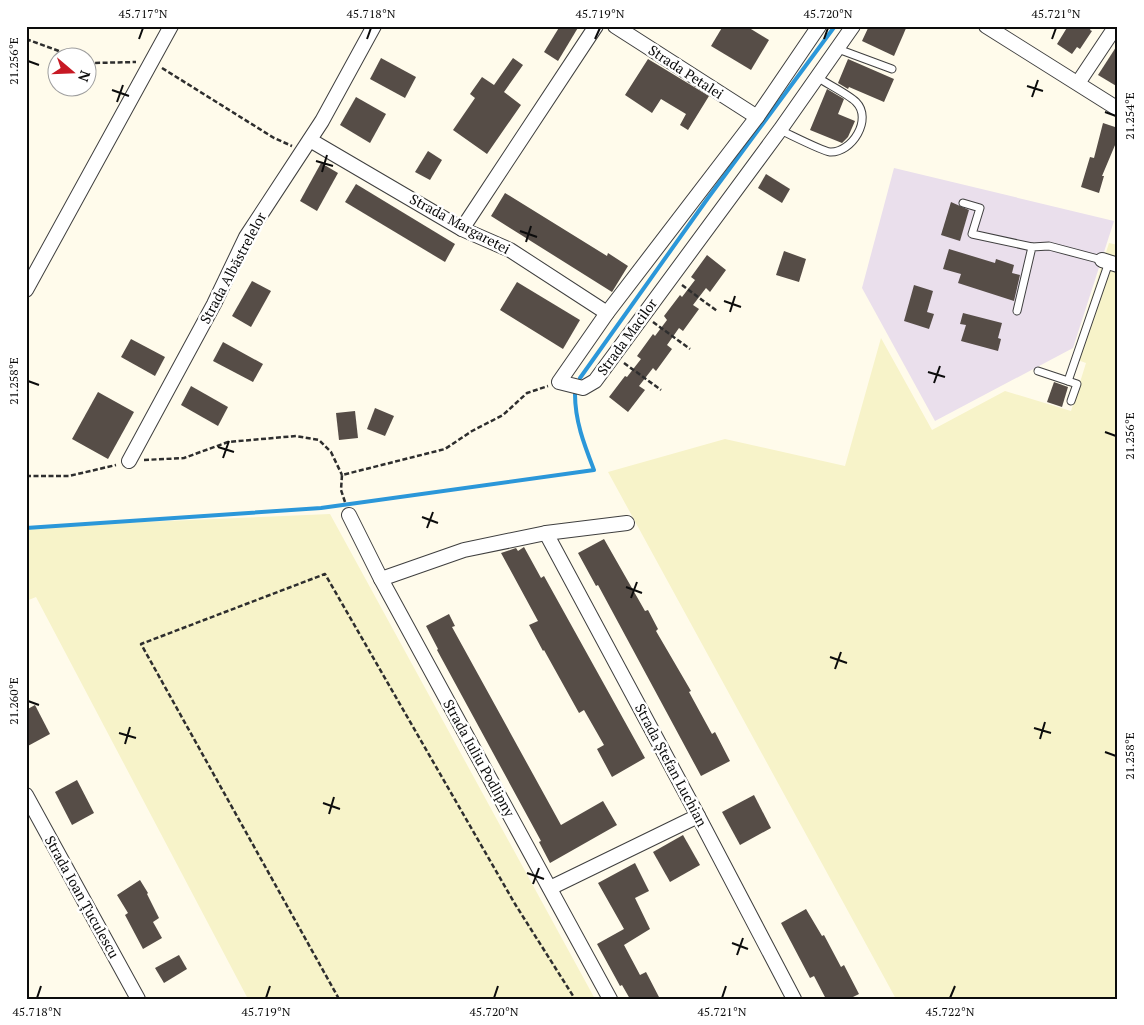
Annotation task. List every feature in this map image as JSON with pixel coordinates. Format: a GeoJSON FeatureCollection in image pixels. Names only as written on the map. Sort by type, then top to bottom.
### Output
{"type":"FeatureCollection","features":[{"type":"Feature","properties":{"kind":"street"},"geometry":{"type":"LineString","coordinates":[[26,290],[171,26]]}},
{"type":"Feature","properties":{"kind":"street","name":"Strada Albăstrelelor"},"geometry":{"type":"LineString","coordinates":[[129,461],[214,304],[246,237],[275,190],[307,145],[374,26]]}},
{"type":"Feature","properties":{"kind":"street"},"geometry":{"type":"LineString","coordinates":[[462,229],[596,26]]}},
{"type":"Feature","properties":{"kind":"street","name":"Strada Petalei"},"geometry":{"type":"LineString","coordinates":[[615,26],[757,117]]}},
{"type":"Feature","properties":{"kind":"street","name":"Strada Macilor"},"geometry":{"type":"LineString","coordinates":[[819,26],[757,117],[607,313],[559,382],[583,388],[591,385],[780,130],[853,26]]}},
{"type":"Feature","properties":{"kind":"street"},"geometry":{"type":"LineString","coordinates":[[986,26],[1118,109]]}},
{"type":"Feature","properties":{"kind":"street"},"geometry":{"type":"LineString","coordinates":[[1078,83],[1116,26]]}},
{"type":"Feature","properties":{"kind":"street","name":"Strada Margaretei"},"geometry":{"type":"LineString","coordinates":[[307,145],[462,229],[510,250],[607,313]]}},
{"type":"Feature","properties":{"kind":"street","name":"Strada Iuliu Podlipny"},"geometry":{"type":"LineString","coordinates":[[349,516],[380,579],[610,999]]}},
{"type":"Feature","properties":{"kind":"street"},"geometry":{"type":"LineString","coordinates":[[380,579],[464,550],[546,533],[627,523]]}},
{"type":"Feature","properties":{"kind":"street","name":"Strada Ștefan Luchian"},"geometry":{"type":"LineString","coordinates":[[546,533],[794,999]]}},
{"type":"Feature","properties":{"kind":"street","name":"Strada Ioan Țuculescu"},"geometry":{"type":"LineString","coordinates":[[26,795],[138,999]]}},
{"type":"Feature","properties":{"kind":"street"},"geometry":{"type":"LineString","coordinates":[[550,888],[698,816]]}},
{"type":"Feature","properties":{"kind":"lane"},"geometry":{"type":"LineString","coordinates":[[838,48],[892,69]]}},
{"type":"Feature","properties":{"kind":"lane"},"geometry":{"type":"LineString","coordinates":[[780,130],[829,152],[847,148],[859,133],[862,113],[857,102],[817,77]]}},
{"type":"Feature","properties":{"kind":"lane"},"geometry":{"type":"LineString","coordinates":[[963,203],[980,208],[972,234],[1032,248],[1049,246],[1109,262],[1068,381]]}},
{"type":"Feature","properties":{"kind":"lane"},"geometry":{"type":"LineString","coordinates":[[1017,311],[1032,248]]}},
{"type":"Feature","properties":{"kind":"lane"},"geometry":{"type":"LineString","coordinates":[[1038,371],[1077,384],[1071,400]]}},
{"type":"Feature","properties":{"kind":"path"},"geometry":{"type":"LineString","coordinates":[[26,39],[51,48]]}},
{"type":"Feature","properties":{"kind":"path"},"geometry":{"type":"LineString","coordinates":[[98,63],[152,62],[274,138],[307,145]]}},
{"type":"Feature","properties":{"kind":"path"},"geometry":{"type":"LineString","coordinates":[[672,276],[717,311]]}},
{"type":"Feature","properties":{"kind":"path"},"geometry":{"type":"LineString","coordinates":[[644,314],[690,349]]}},
{"type":"Feature","properties":{"kind":"path"},"geometry":{"type":"LineString","coordinates":[[614,355],[661,390]]}},
{"type":"Feature","properties":{"kind":"path"},"geometry":{"type":"LineString","coordinates":[[342,475],[445,449],[472,431],[503,415],[528,393],[559,382]]}},
{"type":"Feature","properties":{"kind":"path"},"geometry":{"type":"LineString","coordinates":[[26,476],[69,476],[129,461],[184,458],[228,442],[296,436],[319,440],[330,452],[342,475],[341,490],[349,516]]}},
{"type":"Feature","properties":{"kind":"path"},"geometry":{"type":"LineString","coordinates":[[338,999],[141,644],[325,574],[515,904],[575,999]]}},
{"type":"Feature","properties":{"kind":"shaded area"},"geometry":{"type":"Polygon","coordinates":[[[894,168],[1114,221],[1073,348],[935,421],[862,288],[894,168]]]}},
{"type":"Feature","properties":{"kind":"shaded area"},"geometry":{"type":"Polygon","coordinates":[[[1109,243],[1118,245],[1118,999],[896,999],[608,472],[725,439],[845,466],[881,338],[932,430],[1005,391],[1071,411],[1086,363],[1072,358],[1109,243]]]}},
{"type":"Feature","properties":{"kind":"shaded area"},"geometry":{"type":"Polygon","coordinates":[[[330,514],[595,999],[248,999],[36,597],[26,601],[26,527],[330,514]]]}},
{"type":"Feature","properties":{"kind":"building"},"geometry":{"type":"Polygon","coordinates":[[[560,26],[579,26],[558,61],[544,52],[560,26]]]}},
{"type":"Feature","properties":{"kind":"building"},"geometry":{"type":"Polygon","coordinates":[[[723,26],[746,26],[769,40],[751,70],[711,46],[723,26]]]}},
{"type":"Feature","properties":{"kind":"building"},"geometry":{"type":"Polygon","coordinates":[[[869,26],[907,26],[894,56],[862,41],[869,26]]]}},
{"type":"Feature","properties":{"kind":"building"},"geometry":{"type":"Polygon","coordinates":[[[1068,26],[1092,26],[1090,30],[1092,31],[1080,49],[1077,47],[1072,54],[1057,44],[1068,26]]]}},
{"type":"Feature","properties":{"kind":"building"},"geometry":{"type":"Polygon","coordinates":[[[1118,44],[1118,87],[1098,75],[1118,44]]]}},
{"type":"Feature","properties":{"kind":"building"},"geometry":{"type":"Polygon","coordinates":[[[381,58],[416,77],[405,98],[370,79],[381,58]]]}},
{"type":"Feature","properties":{"kind":"building"},"geometry":{"type":"Polygon","coordinates":[[[513,58],[523,65],[504,92],[521,105],[487,154],[453,130],[475,98],[470,94],[482,77],[494,85],[513,58]]]}},
{"type":"Feature","properties":{"kind":"building"},"geometry":{"type":"Polygon","coordinates":[[[648,59],[709,96],[688,130],[680,125],[686,114],[661,99],[652,113],[625,95],[648,59]]]}},
{"type":"Feature","properties":{"kind":"building"},"geometry":{"type":"Polygon","coordinates":[[[848,59],[894,79],[884,102],[849,87],[848,89],[838,83],[848,59]]]}},
{"type":"Feature","properties":{"kind":"building"},"geometry":{"type":"Polygon","coordinates":[[[827,89],[844,99],[838,114],[855,121],[848,137],[842,143],[810,130],[827,89]]]}},
{"type":"Feature","properties":{"kind":"building"},"geometry":{"type":"Polygon","coordinates":[[[356,97],[386,114],[370,143],[340,125],[356,97]]]}},
{"type":"Feature","properties":{"kind":"building"},"geometry":{"type":"Polygon","coordinates":[[[1103,123],[1118,128],[1118,138],[1102,176],[1104,176],[1099,193],[1081,187],[1090,157],[1094,158],[1103,123]]]}},
{"type":"Feature","properties":{"kind":"building"},"geometry":{"type":"Polygon","coordinates":[[[428,151],[442,160],[430,180],[415,172],[428,151]]]}},
{"type":"Feature","properties":{"kind":"building"},"geometry":{"type":"Polygon","coordinates":[[[321,163],[338,173],[317,211],[300,201],[321,163]]]}},
{"type":"Feature","properties":{"kind":"building"},"geometry":{"type":"Polygon","coordinates":[[[766,174],[790,189],[782,203],[758,188],[766,174]]]}},
{"type":"Feature","properties":{"kind":"building"},"geometry":{"type":"Polygon","coordinates":[[[356,184],[455,244],[445,262],[345,202],[356,184]]]}},
{"type":"Feature","properties":{"kind":"building"},"geometry":{"type":"Polygon","coordinates":[[[505,193],[607,256],[608,253],[628,266],[612,292],[491,216],[505,193]]]}},
{"type":"Feature","properties":{"kind":"building"},"geometry":{"type":"Polygon","coordinates":[[[951,202],[969,210],[960,241],[941,235],[951,202]]]}},
{"type":"Feature","properties":{"kind":"building"},"geometry":{"type":"Polygon","coordinates":[[[949,249],[995,263],[996,259],[1014,265],[1012,273],[1020,275],[1014,301],[958,283],[961,274],[943,269],[949,249]]]}},
{"type":"Feature","properties":{"kind":"building"},"geometry":{"type":"Polygon","coordinates":[[[784,251],[806,259],[799,282],[776,275],[784,251]]]}},
{"type":"Feature","properties":{"kind":"building"},"geometry":{"type":"Polygon","coordinates":[[[707,255],[726,270],[710,292],[706,288],[693,305],[699,309],[683,331],[679,328],[667,345],[672,349],[656,371],[653,368],[639,386],[645,390],[628,412],[609,397],[641,359],[637,356],[653,334],[655,336],[667,320],[664,316],[680,295],[682,297],[695,280],[691,277],[707,255]]]}},
{"type":"Feature","properties":{"kind":"building"},"geometry":{"type":"Polygon","coordinates":[[[252,281],[271,291],[251,327],[232,316],[252,281]]]}},
{"type":"Feature","properties":{"kind":"building"},"geometry":{"type":"Polygon","coordinates":[[[517,282],[580,320],[563,349],[500,310],[517,282]]]}},
{"type":"Feature","properties":{"kind":"building"},"geometry":{"type":"Polygon","coordinates":[[[914,285],[933,291],[927,312],[934,314],[929,329],[904,321],[914,285]]]}},
{"type":"Feature","properties":{"kind":"building"},"geometry":{"type":"Polygon","coordinates":[[[963,313],[1002,323],[998,338],[1001,339],[998,351],[961,341],[966,325],[960,324],[963,313]]]}},
{"type":"Feature","properties":{"kind":"building"},"geometry":{"type":"Polygon","coordinates":[[[131,339],[165,357],[155,376],[121,357],[131,339]]]}},
{"type":"Feature","properties":{"kind":"building"},"geometry":{"type":"Polygon","coordinates":[[[223,342],[263,364],[253,382],[213,361],[223,342]]]}},
{"type":"Feature","properties":{"kind":"building"},"geometry":{"type":"Polygon","coordinates":[[[1054,382],[1068,387],[1062,407],[1047,402],[1054,382]]]}},
{"type":"Feature","properties":{"kind":"building"},"geometry":{"type":"Polygon","coordinates":[[[191,386],[228,407],[218,426],[181,405],[191,386]]]}},
{"type":"Feature","properties":{"kind":"building"},"geometry":{"type":"Polygon","coordinates":[[[98,392],[134,412],[108,459],[72,439],[98,392]]]}},
{"type":"Feature","properties":{"kind":"building"},"geometry":{"type":"Polygon","coordinates":[[[375,408],[394,416],[385,436],[367,429],[375,408]]]}},
{"type":"Feature","properties":{"kind":"building"},"geometry":{"type":"Polygon","coordinates":[[[355,411],[358,438],[339,440],[336,413],[355,411]]]}},
{"type":"Feature","properties":{"kind":"building"},"geometry":{"type":"Polygon","coordinates":[[[604,539],[645,611],[648,610],[658,629],[656,631],[691,691],[689,692],[712,734],[715,732],[730,761],[701,776],[598,585],[596,586],[578,553],[604,539]]]}},
{"type":"Feature","properties":{"kind":"building"},"geometry":{"type":"Polygon","coordinates":[[[524,547],[541,578],[544,576],[645,758],[612,777],[597,749],[604,745],[584,710],[579,713],[529,625],[538,621],[501,553],[516,548],[518,551],[524,547]]]}},
{"type":"Feature","properties":{"kind":"building"},"geometry":{"type":"Polygon","coordinates":[[[449,614],[455,626],[452,627],[561,825],[603,801],[617,825],[550,863],[539,842],[541,841],[437,650],[426,626],[449,614]]]}},
{"type":"Feature","properties":{"kind":"building"},"geometry":{"type":"Polygon","coordinates":[[[35,705],[50,734],[26,747],[26,710],[35,705]]]}},
{"type":"Feature","properties":{"kind":"building"},"geometry":{"type":"Polygon","coordinates":[[[77,780],[94,813],[72,825],[55,792],[77,780]]]}},
{"type":"Feature","properties":{"kind":"building"},"geometry":{"type":"Polygon","coordinates":[[[754,795],[771,828],[740,845],[722,812],[754,795]]]}},
{"type":"Feature","properties":{"kind":"building"},"geometry":{"type":"Polygon","coordinates":[[[683,835],[700,865],[670,882],[653,852],[683,835]]]}},
{"type":"Feature","properties":{"kind":"building"},"geometry":{"type":"Polygon","coordinates":[[[635,863],[649,891],[635,898],[650,929],[624,945],[640,975],[646,972],[660,999],[630,999],[622,985],[620,986],[597,944],[624,929],[598,883],[635,863]]]}},
{"type":"Feature","properties":{"kind":"building"},"geometry":{"type":"Polygon","coordinates":[[[140,880],[159,918],[153,922],[162,938],[143,949],[125,915],[128,913],[117,895],[140,880]]]}},
{"type":"Feature","properties":{"kind":"building"},"geometry":{"type":"Polygon","coordinates":[[[806,909],[822,936],[824,935],[841,967],[844,965],[859,994],[849,999],[826,999],[814,976],[810,978],[781,923],[806,909]]]}},
{"type":"Feature","properties":{"kind":"building"},"geometry":{"type":"Polygon","coordinates":[[[179,955],[187,969],[164,983],[155,968],[179,955]]]}},
{"type":"Feature","properties":{"kind":"waterway"},"geometry":{"type":"LineString","coordinates":[[580,378],[708,198],[835,26]]}},
{"type":"Feature","properties":{"kind":"waterway"},"geometry":{"type":"LineString","coordinates":[[26,528],[321,508],[594,470],[578,423],[575,394]]}}]}
